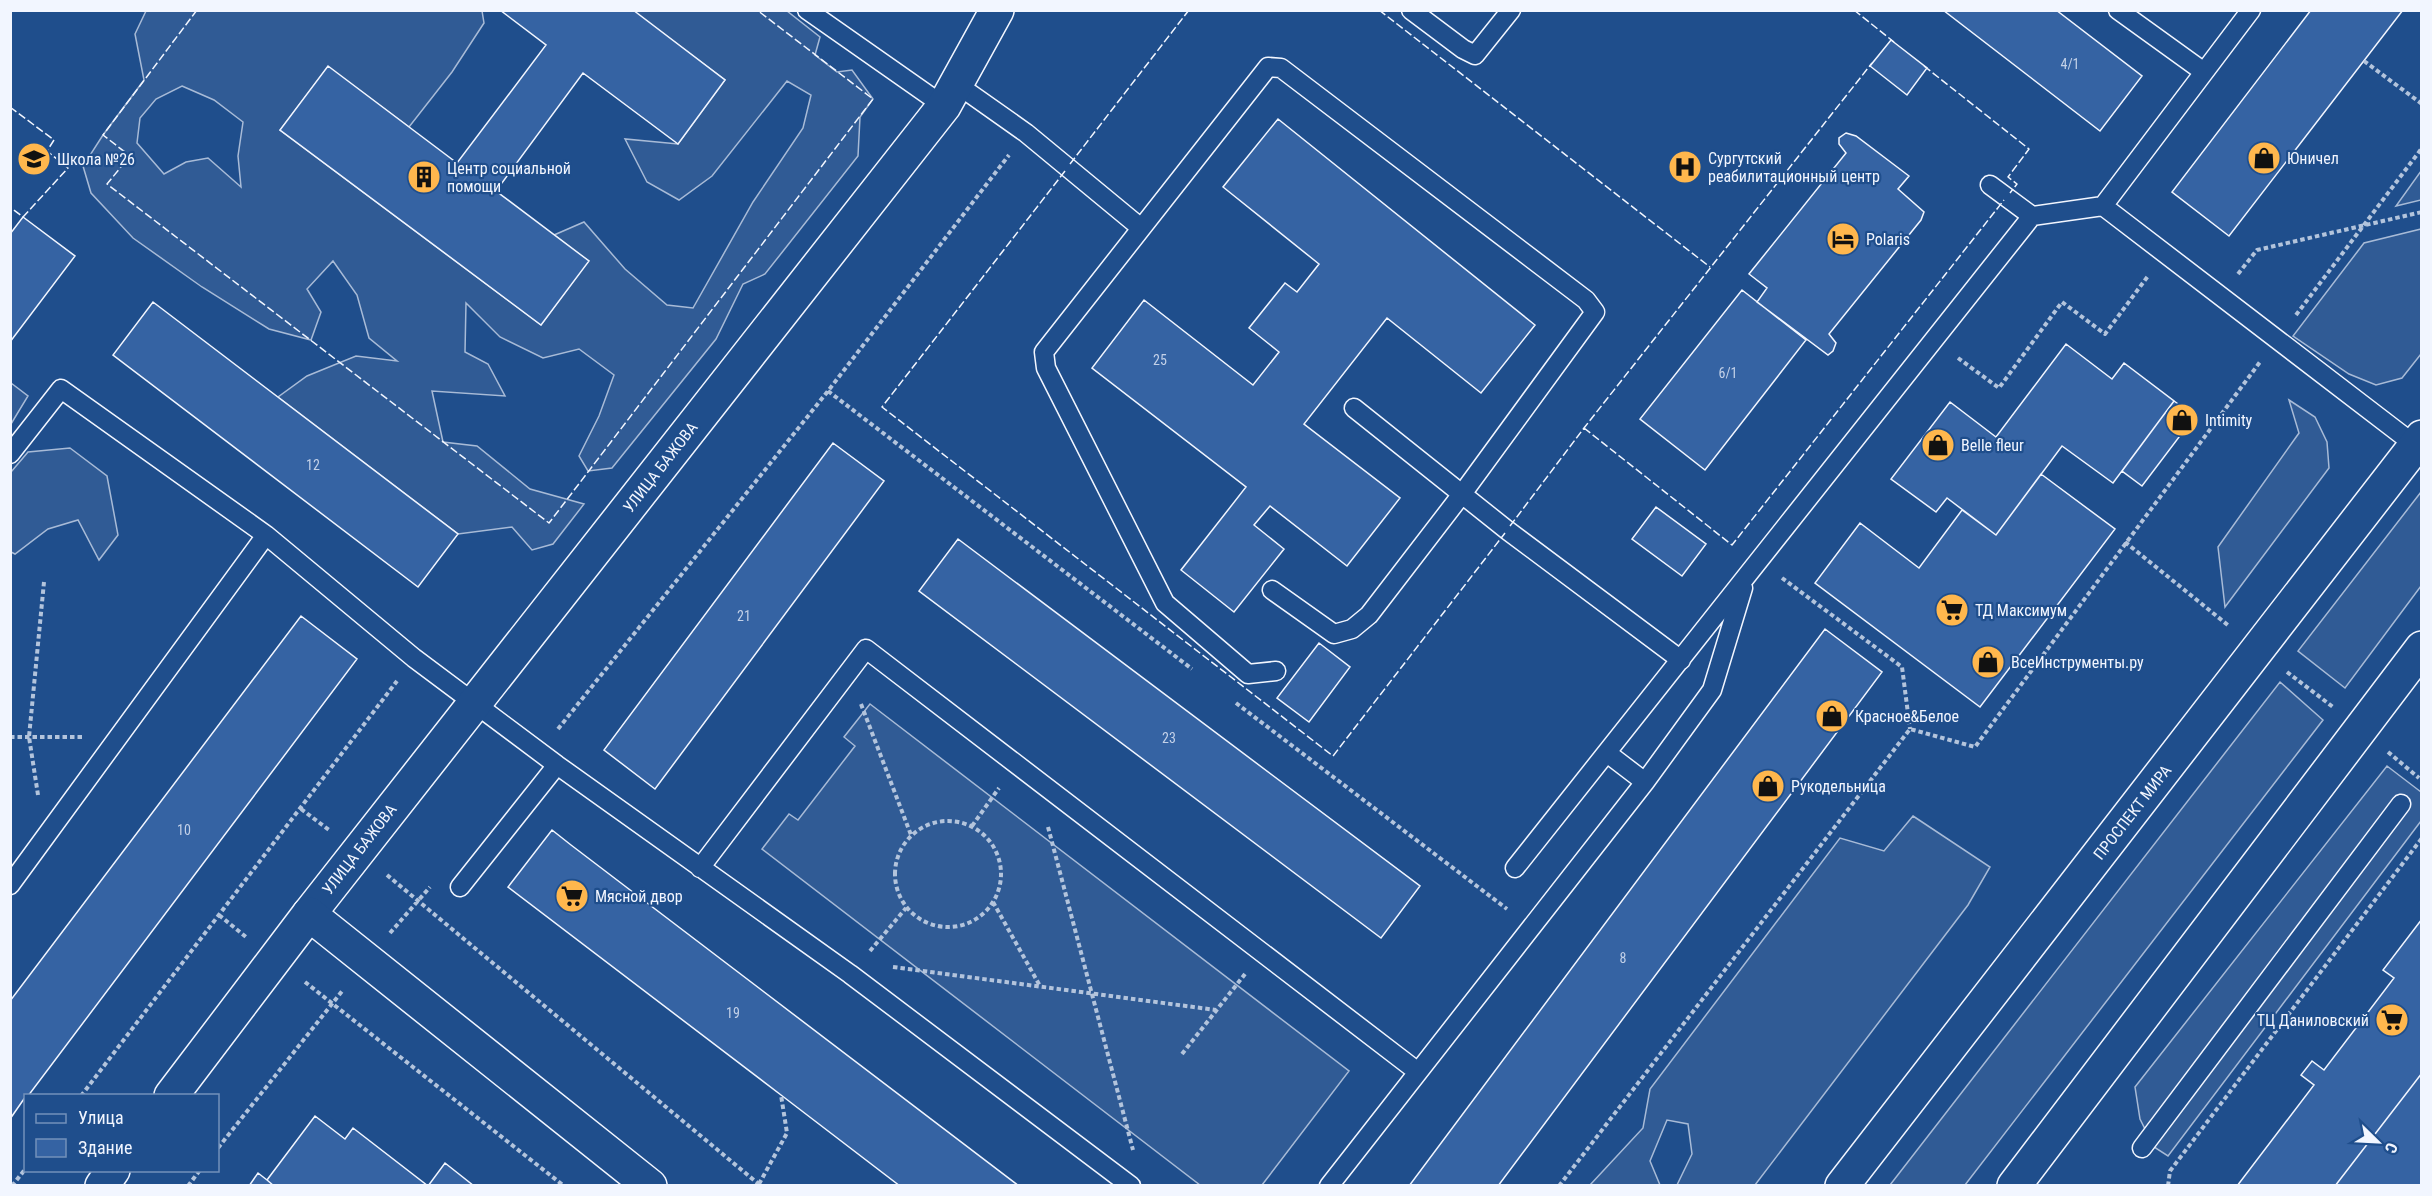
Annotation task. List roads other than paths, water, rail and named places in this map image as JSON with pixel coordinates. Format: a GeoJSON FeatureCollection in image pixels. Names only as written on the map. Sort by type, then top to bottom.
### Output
{"type":"FeatureCollection","features":[{"type":"Feature","properties":{"kind":"street","name":"УЛИЦА БАЖОВА"},"geometry":{"type":"LineString","coordinates":[[172,1094],[357,850],[475,703],[951,95],[997,10]]}},
{"type":"Feature","properties":{"kind":"street","name":"ПРОСПЕКТ МИРА"},"geometry":{"type":"LineString","coordinates":[[1842,1185],[2418,441]]}},
{"type":"Feature","properties":{"kind":"street"},"geometry":{"type":"LineString","coordinates":[[2014,1185],[2417,665]]}},
{"type":"Feature","properties":{"kind":"street"},"geometry":{"type":"LineString","coordinates":[[309,914],[650,1185]]}},
{"type":"Feature","properties":{"kind":"street"},"geometry":{"type":"LineString","coordinates":[[102,1185],[112,1172]]}},
{"type":"Feature","properties":{"kind":"lane"},"geometry":{"type":"LineString","coordinates":[[807,10],[951,95],[1026,133],[1141,228]]}},
{"type":"Feature","properties":{"kind":"lane"},"geometry":{"type":"LineString","coordinates":[[1411,10],[1462,50],[1475,56],[1511,10]]}},
{"type":"Feature","properties":{"kind":"lane"},"geometry":{"type":"LineString","coordinates":[[2118,10],[2204,72]]}},
{"type":"Feature","properties":{"kind":"lane"},"geometry":{"type":"LineString","coordinates":[[2103,207],[2251,10]]}},
{"type":"Feature","properties":{"kind":"lane"},"geometry":{"type":"LineString","coordinates":[[1272,590],[1334,634],[1352,629],[1369,615],[1462,494],[1587,326],[1595,312],[1586,300],[1281,68],[1268,67],[1044,352],[1046,368],[1165,603],[1248,674],[1276,671]]}},
{"type":"Feature","properties":{"kind":"lane"},"geometry":{"type":"LineString","coordinates":[[1990,185],[2032,216],[2103,207],[2277,339],[2418,441]]}},
{"type":"Feature","properties":{"kind":"lane"},"geometry":{"type":"LineString","coordinates":[[1515,868],[2032,216]]}},
{"type":"Feature","properties":{"kind":"lane"},"geometry":{"type":"LineString","coordinates":[[10,453],[61,389],[266,535],[414,658],[557,765],[700,868],[855,968],[1131,1185]]}},
{"type":"Feature","properties":{"kind":"lane"},"geometry":{"type":"LineString","coordinates":[[1354,408],[1462,494],[1681,660]]}},
{"type":"Feature","properties":{"kind":"lane"},"geometry":{"type":"LineString","coordinates":[[10,885],[266,535]]}},
{"type":"Feature","properties":{"kind":"lane"},"geometry":{"type":"LineString","coordinates":[[1329,1185],[1644,782],[1712,690],[1746,577]]}},
{"type":"Feature","properties":{"kind":"lane"},"geometry":{"type":"LineString","coordinates":[[700,868],[866,649],[1418,1072]]}},
{"type":"Feature","properties":{"kind":"lane"},"geometry":{"type":"LineString","coordinates":[[1607,753],[1644,782]]}},
{"type":"Feature","properties":{"kind":"lane"},"geometry":{"type":"LineString","coordinates":[[460,887],[557,765]]}},
{"type":"Feature","properties":{"kind":"lane"},"geometry":{"type":"LineString","coordinates":[[2142,1149],[2401,804]]}},
{"type":"Feature","properties":{"kind":"place","name":"Юничел"},"geometry":{"type":"Point","coordinates":[2264,158]}},
{"type":"Feature","properties":{"kind":"place","name":"Школа №26"},"geometry":{"type":"Point","coordinates":[34,159]}},
{"type":"Feature","properties":{"kind":"place","name":"Сургутский реабилитационный центр"},"geometry":{"type":"Point","coordinates":[1685,167]}},
{"type":"Feature","properties":{"kind":"place","name":"Центр социальной помощи"},"geometry":{"type":"Point","coordinates":[424,177]}},
{"type":"Feature","properties":{"kind":"place","name":"Polaris"},"geometry":{"type":"Point","coordinates":[1843,239]}},
{"type":"Feature","properties":{"kind":"place","name":"Intimity"},"geometry":{"type":"Point","coordinates":[2182,420]}},
{"type":"Feature","properties":{"kind":"place","name":"Belle fleur"},"geometry":{"type":"Point","coordinates":[1938,445]}},
{"type":"Feature","properties":{"kind":"place","name":"ТД Максимум"},"geometry":{"type":"Point","coordinates":[1952,610]}},
{"type":"Feature","properties":{"kind":"place","name":"ВсеИнструменты.ру"},"geometry":{"type":"Point","coordinates":[1988,662]}},
{"type":"Feature","properties":{"kind":"place","name":"Красное&Белое"},"geometry":{"type":"Point","coordinates":[1832,716]}},
{"type":"Feature","properties":{"kind":"place","name":"Рукодельница"},"geometry":{"type":"Point","coordinates":[1768,786]}},
{"type":"Feature","properties":{"kind":"place","name":"Мясной двор"},"geometry":{"type":"Point","coordinates":[572,896]}},
{"type":"Feature","properties":{"kind":"place","name":"ТЦ Даниловский"},"geometry":{"type":"Point","coordinates":[2392,1020]}}]}
